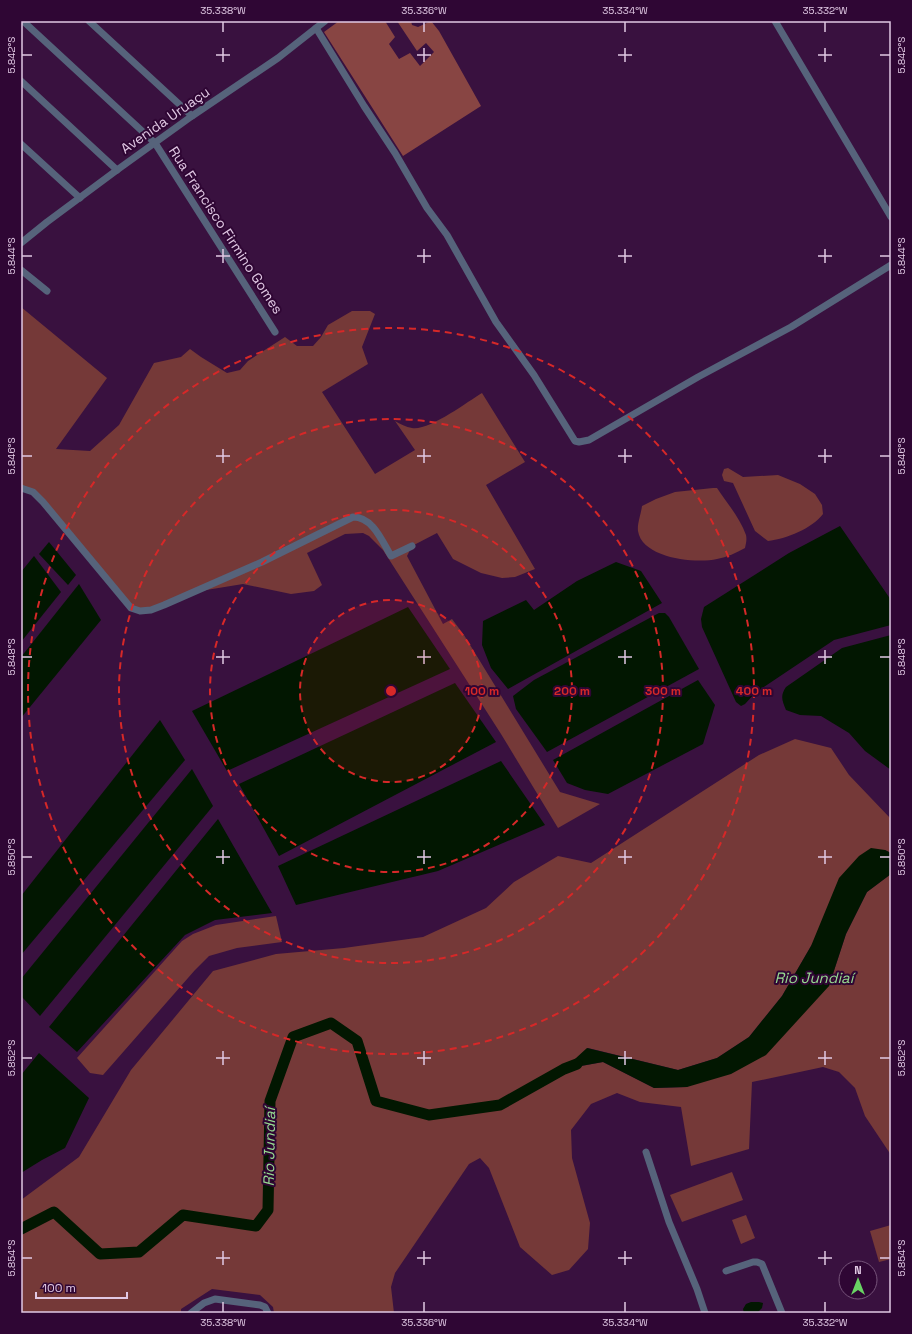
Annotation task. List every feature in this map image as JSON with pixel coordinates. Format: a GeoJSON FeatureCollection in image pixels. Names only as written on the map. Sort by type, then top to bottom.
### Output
{"type":"FeatureCollection","features":[{"type":"Feature","properties":{"kind":"street","name":"Rua Francisco Firmino Gomes"},"geometry":{"type":"LineString","coordinates":[[23,21],[155,143],[275,332]]}},
{"type":"Feature","properties":{"kind":"street"},"geometry":{"type":"LineString","coordinates":[[89,21],[192,116]]}},
{"type":"Feature","properties":{"kind":"street","name":"Avenida Uruaçu"},"geometry":{"type":"LineString","coordinates":[[21,243],[117,170],[192,116],[278,58],[325,21]]}},
{"type":"Feature","properties":{"kind":"street"},"geometry":{"type":"LineString","coordinates":[[775,21],[891,217]]}},
{"type":"Feature","properties":{"kind":"street"},"geometry":{"type":"LineString","coordinates":[[316,28],[364,106],[395,152],[427,208],[447,235],[496,322],[534,375],[575,440],[579,442],[589,440],[698,377],[791,327],[891,265]]}},
{"type":"Feature","properties":{"kind":"street"},"geometry":{"type":"LineString","coordinates":[[21,81],[117,170]]}},
{"type":"Feature","properties":{"kind":"street"},"geometry":{"type":"LineString","coordinates":[[21,144],[80,198]]}},
{"type":"Feature","properties":{"kind":"street"},"geometry":{"type":"LineString","coordinates":[[21,270],[47,291]]}},
{"type":"Feature","properties":{"kind":"street"},"geometry":{"type":"LineString","coordinates":[[21,488],[33,492],[43,502],[132,608],[140,611],[151,610],[262,562],[353,517],[361,517],[372,526],[391,556],[412,546]]}},
{"type":"Feature","properties":{"kind":"street"},"geometry":{"type":"LineString","coordinates":[[646,1152],[669,1222],[697,1289],[705,1313]]}},
{"type":"Feature","properties":{"kind":"street"},"geometry":{"type":"LineString","coordinates":[[726,1271],[753,1262],[762,1264],[782,1313]]}},
{"type":"Feature","properties":{"kind":"street"},"geometry":{"type":"LineString","coordinates":[[191,1313],[204,1303],[215,1299],[260,1305],[265,1307],[268,1313]]}},
{"type":"Feature","properties":{"kind":"shaded area"},"geometry":{"type":"Polygon","coordinates":[[[339,21],[385,21],[395,37],[389,44],[399,59],[410,53],[420,66],[434,52],[426,43],[417,51],[397,21],[411,21],[412,25],[418,27],[431,21],[439,31],[481,106],[403,156],[324,32],[339,21]]]}},
{"type":"Feature","properties":{"kind":"shaded area"},"geometry":{"type":"Polygon","coordinates":[[[21,307],[107,378],[56,449],[90,451],[119,425],[154,363],[181,357],[190,349],[227,373],[240,370],[248,361],[285,337],[297,346],[313,346],[321,337],[328,325],[352,311],[370,311],[375,314],[362,347],[368,364],[322,392],[375,474],[415,450],[395,421],[412,428],[419,428],[438,421],[482,393],[525,462],[486,485],[535,569],[515,577],[502,578],[481,573],[453,559],[437,533],[412,546],[407,556],[443,624],[452,619],[464,635],[560,792],[600,804],[558,828],[501,734],[383,550],[369,536],[363,533],[345,534],[307,553],[322,585],[314,591],[291,594],[243,584],[194,592],[151,610],[131,608],[43,502],[21,487],[21,307]]]}},
{"type":"Feature","properties":{"kind":"shaded area"},"geometry":{"type":"Polygon","coordinates":[[[728,468],[743,477],[778,475],[800,484],[815,494],[822,505],[823,514],[813,524],[798,532],[783,538],[768,541],[755,531],[733,483],[724,481],[722,475],[724,469],[728,468]]]}},
{"type":"Feature","properties":{"kind":"shaded area"},"geometry":{"type":"Polygon","coordinates":[[[717,488],[740,523],[746,535],[745,548],[721,558],[696,561],[671,557],[659,553],[649,547],[642,540],[638,528],[642,506],[675,492],[717,488]]]}},
{"type":"Feature","properties":{"kind":"shaded area"},"geometry":{"type":"Polygon","coordinates":[[[795,739],[831,748],[849,775],[891,819],[891,853],[885,850],[811,946],[782,996],[749,1037],[717,1058],[678,1070],[588,1048],[565,1069],[603,1062],[654,1088],[687,1087],[829,986],[846,934],[867,892],[891,874],[891,1155],[865,1116],[855,1088],[839,1072],[823,1067],[752,1082],[749,1149],[691,1166],[681,1107],[640,1102],[617,1093],[591,1104],[571,1130],[572,1158],[590,1223],[588,1249],[569,1270],[552,1275],[520,1247],[489,1168],[480,1158],[469,1164],[395,1273],[391,1287],[394,1313],[274,1313],[273,1307],[260,1295],[212,1289],[181,1309],[181,1313],[21,1313],[21,1200],[79,1157],[131,1070],[213,971],[276,954],[344,948],[423,937],[486,908],[514,882],[558,856],[591,863],[759,755],[795,739]]]}},
{"type":"Feature","properties":{"kind":"shaded area"},"geometry":{"type":"Polygon","coordinates":[[[276,916],[282,942],[237,948],[209,956],[103,1075],[90,1073],[77,1058],[182,941],[193,934],[216,925],[276,916]]]}},
{"type":"Feature","properties":{"kind":"shaded area"},"geometry":{"type":"Polygon","coordinates":[[[732,1172],[743,1200],[682,1222],[670,1195],[732,1172]]]}},
{"type":"Feature","properties":{"kind":"shaded area"},"geometry":{"type":"Polygon","coordinates":[[[746,1215],[755,1238],[741,1244],[732,1220],[746,1215]]]}},
{"type":"Feature","properties":{"kind":"shaded area"},"geometry":{"type":"Polygon","coordinates":[[[891,1225],[891,1259],[879,1262],[870,1231],[891,1225]]]}},
{"type":"Feature","properties":{"kind":"water"},"geometry":{"type":"Polygon","coordinates":[[[840,526],[891,600],[891,625],[834,640],[755,693],[745,704],[741,706],[736,702],[702,627],[701,619],[704,607],[789,553],[840,526]]]}},
{"type":"Feature","properties":{"kind":"water"},"geometry":{"type":"Polygon","coordinates":[[[49,542],[76,575],[68,585],[39,554],[49,542]]]}},
{"type":"Feature","properties":{"kind":"water"},"geometry":{"type":"Polygon","coordinates":[[[34,556],[61,592],[21,642],[21,572],[34,556]]]}},
{"type":"Feature","properties":{"kind":"water"},"geometry":{"type":"Polygon","coordinates":[[[616,562],[641,571],[662,603],[508,689],[491,668],[482,645],[483,621],[526,600],[534,610],[577,581],[616,562]]]}},
{"type":"Feature","properties":{"kind":"water"},"geometry":{"type":"Polygon","coordinates":[[[79,584],[101,620],[21,718],[21,657],[79,584]]]}},
{"type":"Feature","properties":{"kind":"water"},"geometry":{"type":"Polygon","coordinates":[[[408,607],[450,669],[227,771],[192,711],[408,607]]]}},
{"type":"Feature","properties":{"kind":"water"},"geometry":{"type":"Polygon","coordinates":[[[659,613],[665,613],[669,617],[699,669],[547,752],[516,709],[513,696],[534,680],[659,613]]]}},
{"type":"Feature","properties":{"kind":"water"},"geometry":{"type":"Polygon","coordinates":[[[891,635],[891,770],[865,751],[849,733],[821,716],[800,715],[786,710],[782,698],[786,687],[842,648],[891,635]]]}},
{"type":"Feature","properties":{"kind":"water"},"geometry":{"type":"Polygon","coordinates":[[[698,680],[715,705],[703,744],[608,794],[585,790],[567,783],[553,760],[698,680]]]}},
{"type":"Feature","properties":{"kind":"water"},"geometry":{"type":"Polygon","coordinates":[[[455,683],[496,742],[279,856],[239,784],[455,683]]]}},
{"type":"Feature","properties":{"kind":"water"},"geometry":{"type":"Polygon","coordinates":[[[160,720],[185,760],[21,955],[21,896],[160,720]]]}},
{"type":"Feature","properties":{"kind":"water"},"geometry":{"type":"Polygon","coordinates":[[[501,761],[545,825],[438,871],[296,905],[278,866],[501,761]]]}},
{"type":"Feature","properties":{"kind":"water"},"geometry":{"type":"Polygon","coordinates":[[[192,769],[213,806],[40,1016],[21,996],[21,979],[192,769]]]}},
{"type":"Feature","properties":{"kind":"water"},"geometry":{"type":"Polygon","coordinates":[[[218,819],[272,913],[215,920],[185,935],[77,1052],[49,1027],[218,819]]]}},
{"type":"Feature","properties":{"kind":"water","name":"Rio Jundiaí"},"geometry":{"type":"Polygon","coordinates":[[[871,848],[885,850],[891,853],[891,874],[867,892],[846,934],[829,986],[766,1055],[731,1074],[687,1087],[654,1088],[603,1062],[564,1069],[587,1048],[678,1070],[717,1058],[749,1037],[782,996],[811,946],[839,878],[859,856],[871,848]]]}},
{"type":"Feature","properties":{"kind":"water"},"geometry":{"type":"Polygon","coordinates":[[[39,1053],[89,1098],[65,1148],[21,1173],[21,1075],[39,1053]]]}},
{"type":"Feature","properties":{"kind":"water"},"geometry":{"type":"Polygon","coordinates":[[[751,1302],[763,1303],[762,1308],[757,1313],[744,1313],[743,1309],[746,1304],[751,1302]]]}},
{"type":"Feature","properties":{"kind":"waterway","name":"Rio Jundiaí"},"geometry":{"type":"LineString","coordinates":[[21,1229],[54,1212],[100,1254],[139,1252],[183,1215],[256,1226],[268,1210],[270,1101],[293,1037],[331,1023],[357,1041],[376,1101],[429,1115],[500,1105],[564,1069],[577,1064]]}}]}
